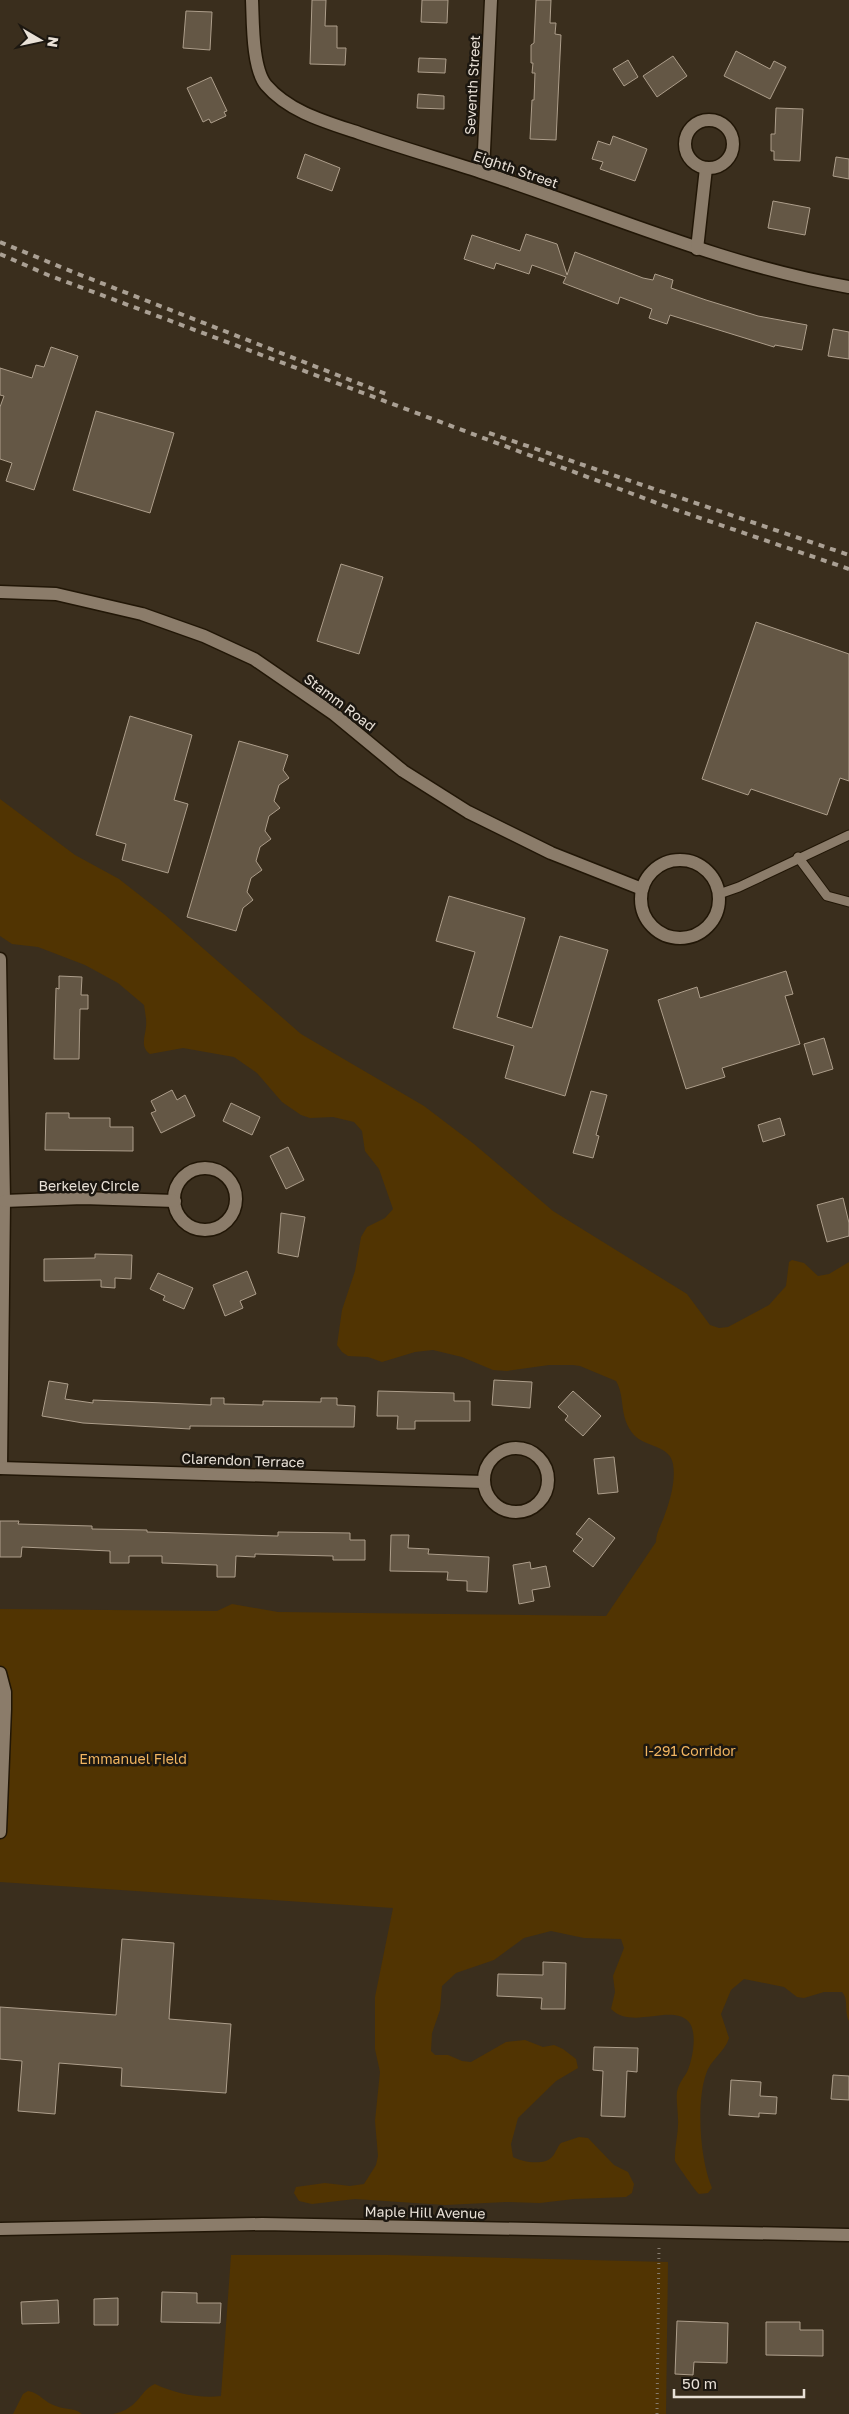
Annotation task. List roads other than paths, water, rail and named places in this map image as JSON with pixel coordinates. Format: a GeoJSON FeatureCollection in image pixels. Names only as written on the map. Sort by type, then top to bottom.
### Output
{"type":"FeatureCollection","features":[{"type":"Feature","properties":{"kind":"street","name":"Eighth Street"},"geometry":{"type":"LineString","coordinates":[[252,0],[253,46],[264,83],[285,102],[317,118],[483,172],[697,249],[806,280],[849,288]]}},
{"type":"Feature","properties":{"kind":"street","name":"Seventh Street"},"geometry":{"type":"LineString","coordinates":[[483,172],[491,0]]}},
{"type":"Feature","properties":{"kind":"street"},"geometry":{"type":"LineString","coordinates":[[697,249],[706,168]]}},
{"type":"Feature","properties":{"kind":"street","name":"Stamm Road"},"geometry":{"type":"LineString","coordinates":[[0,592],[56,594],[142,614],[204,636],[262,663],[334,714],[402,771],[468,812],[551,853],[642,889]]}},
{"type":"Feature","properties":{"kind":"street"},"geometry":{"type":"LineString","coordinates":[[674,860],[690,861],[703,868],[714,880],[719,894],[718,910],[711,923],[699,934],[685,939],[670,938],[656,931],[646,919],[641,905],[642,889],[648,875],[660,865],[674,860]]}},
{"type":"Feature","properties":{"kind":"street"},"geometry":{"type":"LineString","coordinates":[[0,959],[4,1201],[0,1468]]}},
{"type":"Feature","properties":{"kind":"street"},"geometry":{"type":"LineString","coordinates":[[201,1169],[219,1172],[226,1177],[235,1192],[236,1202],[230,1219],[214,1229],[205,1230],[196,1229],[181,1218],[175,1201],[179,1184],[185,1176],[201,1169]]}},
{"type":"Feature","properties":{"kind":"street","name":"Berkeley Circle"},"geometry":{"type":"LineString","coordinates":[[4,1201],[84,1198],[175,1201]]}},
{"type":"Feature","properties":{"kind":"street"},"geometry":{"type":"LineString","coordinates":[[506,1449],[528,1450],[537,1455],[548,1473],[548,1484],[545,1494],[535,1506],[520,1512],[500,1508],[486,1492],[484,1482],[485,1471],[490,1462],[506,1449]]}},
{"type":"Feature","properties":{"kind":"street","name":"Clarendon Terrace"},"geometry":{"type":"LineString","coordinates":[[0,1468],[484,1482]]}},
{"type":"Feature","properties":{"kind":"street"},"geometry":{"type":"LineString","coordinates":[[0,1673],[5,1709],[0,1832]]}},
{"type":"Feature","properties":{"kind":"street","name":"Maple Hill Avenue"},"geometry":{"type":"LineString","coordinates":[[0,2229],[262,2224],[849,2235]]}},
{"type":"Feature","properties":{"kind":"lane"},"geometry":{"type":"LineString","coordinates":[[719,894],[738,888],[798,857],[849,835]]}},
{"type":"Feature","properties":{"kind":"lane"},"geometry":{"type":"LineString","coordinates":[[798,857],[827,896],[849,902]]}},
{"type":"Feature","properties":{"kind":"railway"},"geometry":{"type":"LineString","coordinates":[[0,242],[386,394]]}},
{"type":"Feature","properties":{"kind":"railway"},"geometry":{"type":"LineString","coordinates":[[0,254],[48,275],[665,506],[849,569]]}},
{"type":"Feature","properties":{"kind":"railway"},"geometry":{"type":"LineString","coordinates":[[489,433],[849,555]]}},
{"type":"Feature","properties":{"kind":"park label","name":"I-291 Corridor"},"geometry":{"type":"Point","coordinates":[690,1750]}},
{"type":"Feature","properties":{"kind":"park label","name":"Emmanuel Field"},"geometry":{"type":"Point","coordinates":[133,1758]}}]}
